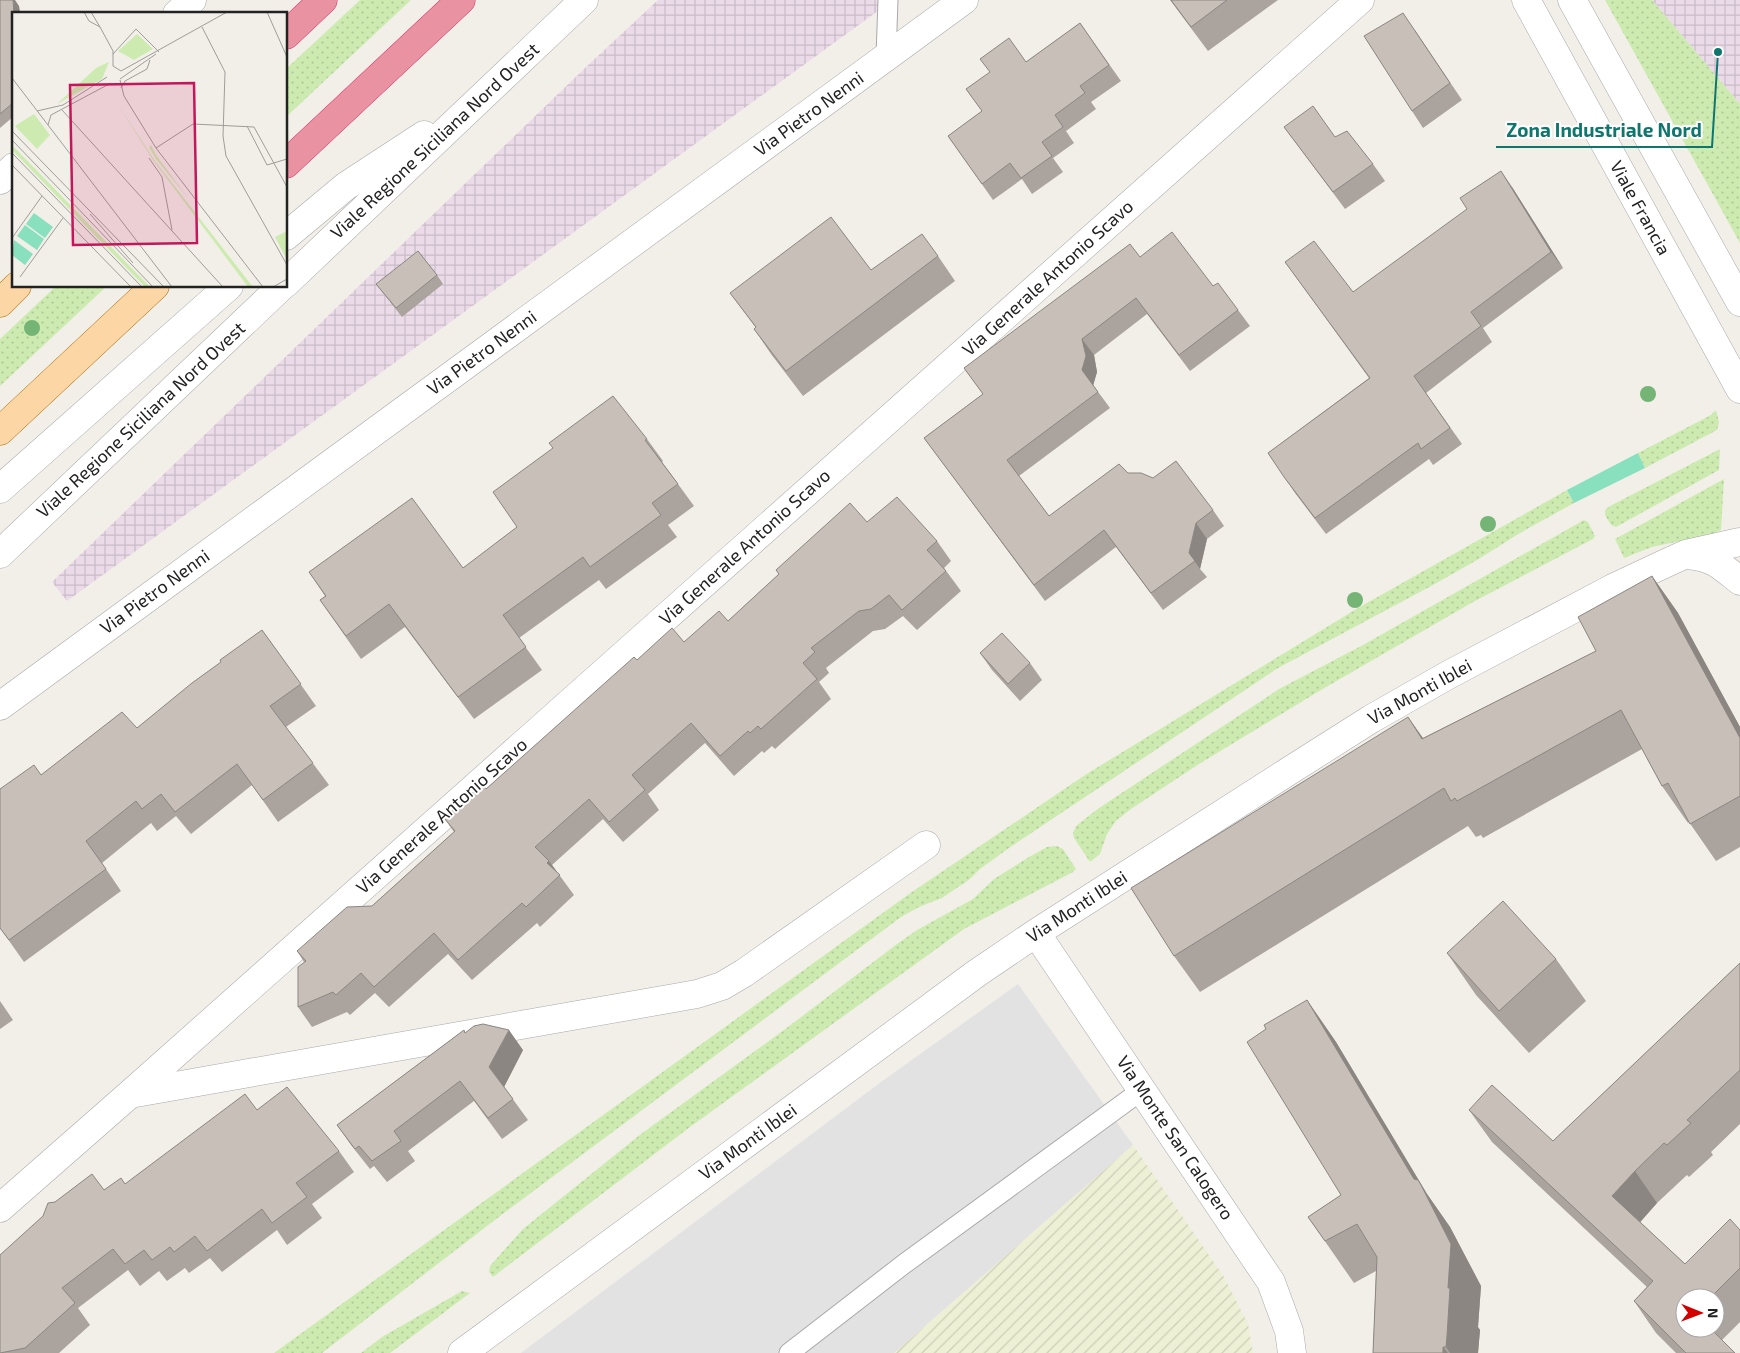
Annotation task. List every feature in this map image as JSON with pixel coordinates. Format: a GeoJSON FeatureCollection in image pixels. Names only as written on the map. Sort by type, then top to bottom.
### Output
{"type":"FeatureCollection","features":[{"type":"Feature","properties":{"kind":"highway"},"geometry":{"type":"LineString","coordinates":[[288,32],[323,0]]}},
{"type":"Feature","properties":{"kind":"highway"},"geometry":{"type":"LineString","coordinates":[[288,162],[462,0]]}},
{"type":"Feature","properties":{"kind":"main road"},"geometry":{"type":"LineString","coordinates":[[0,303],[16,288]]}},
{"type":"Feature","properties":{"kind":"main road"},"geometry":{"type":"LineString","coordinates":[[0,431],[153,288]]}},
{"type":"Feature","properties":{"kind":"street"},"geometry":{"type":"LineString","coordinates":[[179,12],[192,0]]}},
{"type":"Feature","properties":{"kind":"street","name":"Viale Regione Siciliana Nord Ovest"},"geometry":{"type":"LineString","coordinates":[[288,280],[584,0]]}},
{"type":"Feature","properties":{"kind":"street","name":"Via Pietro Nenni"},"geometry":{"type":"LineString","coordinates":[[0,706],[964,0]]}},
{"type":"Feature","properties":{"kind":"street","name":"Via Generale Antonio Scavo"},"geometry":{"type":"LineString","coordinates":[[0,1208],[1360,0]]}},
{"type":"Feature","properties":{"kind":"street","name":"Viale Francia"},"geometry":{"type":"LineString","coordinates":[[1526,0],[1740,389]]}},
{"type":"Feature","properties":{"kind":"street"},"geometry":{"type":"LineString","coordinates":[[1572,0],[1740,302]]}},
{"type":"Feature","properties":{"kind":"street"},"geometry":{"type":"LineString","coordinates":[[288,234],[346,186],[479,100]]}},
{"type":"Feature","properties":{"kind":"street"},"geometry":{"type":"LineString","coordinates":[[0,180],[12,169]]}},
{"type":"Feature","properties":{"kind":"street"},"geometry":{"type":"LineString","coordinates":[[0,489],[227,288]]}},
{"type":"Feature","properties":{"kind":"street","name":"Viale Regione Siciliana Nord Ovest"},"geometry":{"type":"LineString","coordinates":[[0,554],[280,288]]}},
{"type":"Feature","properties":{"kind":"street","name":"Via Monti Iblei"},"geometry":{"type":"LineString","coordinates":[[462,1353],[976,973],[1370,719],[1450,674],[1613,588],[1686,554],[1740,542]]}},
{"type":"Feature","properties":{"kind":"street"},"geometry":{"type":"LineString","coordinates":[[1686,554],[1703,556],[1715,561],[1740,580]]}},
{"type":"Feature","properties":{"kind":"street"},"geometry":{"type":"LineString","coordinates":[[130,1094],[696,994],[722,986],[744,973],[926,845]]}},
{"type":"Feature","properties":{"kind":"street","name":"Via Monte San Calogero"},"geometry":{"type":"LineString","coordinates":[[1036,933],[1271,1282],[1289,1331],[1292,1353]]}},
{"type":"Feature","properties":{"kind":"lane"},"geometry":{"type":"LineString","coordinates":[[886,57],[888,0]]}},
{"type":"Feature","properties":{"kind":"lane"},"geometry":{"type":"LineString","coordinates":[[789,1353],[912,1258],[1142,1090]]}},
{"type":"Feature","properties":{"kind":"shaded area"},"geometry":{"type":"Polygon","coordinates":[[[658,0],[893,0],[67,601],[52,582],[585,68],[658,0]]]}},
{"type":"Feature","properties":{"kind":"shaded area"},"geometry":{"type":"Polygon","coordinates":[[[1652,0],[1740,0],[1740,104],[1652,0]]]}},
{"type":"Feature","properties":{"kind":"shaded area"},"geometry":{"type":"Polygon","coordinates":[[[1018,984],[1133,1145],[894,1353],[521,1353],[881,1082],[1018,984]]]}},
{"type":"Feature","properties":{"kind":"green space"},"geometry":{"type":"Polygon","coordinates":[[[360,0],[411,0],[288,115],[288,67],[360,0]]]}},
{"type":"Feature","properties":{"kind":"green space"},"geometry":{"type":"Polygon","coordinates":[[[1605,0],[1652,0],[1740,104],[1740,243],[1605,0]]]}},
{"type":"Feature","properties":{"kind":"green space"},"geometry":{"type":"Polygon","coordinates":[[[54,288],[105,288],[0,386],[0,339],[54,288]]]}},
{"type":"Feature","properties":{"kind":"green space"},"geometry":{"type":"Polygon","coordinates":[[[1716,410],[1719,422],[1717,430],[1645,468],[1638,453],[1711,415],[1716,410]]]}},
{"type":"Feature","properties":{"kind":"green space"},"geometry":{"type":"Polygon","coordinates":[[[1720,449],[1719,470],[1616,527],[1611,525],[1605,515],[1605,510],[1610,506],[1720,449]]]}},
{"type":"Feature","properties":{"kind":"green space"},"geometry":{"type":"Polygon","coordinates":[[[1638,453],[1645,468],[1574,503],[1567,490],[1638,453]]]}},
{"type":"Feature","properties":{"kind":"green space"},"geometry":{"type":"Polygon","coordinates":[[[1724,479],[1721,530],[1713,534],[1652,547],[1624,558],[1615,539],[1724,479]]]}},
{"type":"Feature","properties":{"kind":"green space"},"geometry":{"type":"Polygon","coordinates":[[[1567,490],[1574,503],[1433,585],[1278,668],[1009,848],[980,869],[970,879],[942,898],[919,907],[901,917],[500,1216],[322,1353],[274,1353],[909,894],[1085,775],[1358,608],[1567,490]]]}},
{"type":"Feature","properties":{"kind":"green space"},"geometry":{"type":"Polygon","coordinates":[[[1584,520],[1588,522],[1595,536],[1593,539],[1473,602],[1321,690],[1199,764],[1116,821],[1107,834],[1100,854],[1090,862],[1074,838],[1073,833],[1076,826],[1099,808],[1279,689],[1363,645],[1584,520]]]}},
{"type":"Feature","properties":{"kind":"green space"},"geometry":{"type":"Polygon","coordinates":[[[1057,846],[1063,849],[1076,869],[1073,872],[964,929],[690,1127],[493,1277],[489,1272],[490,1266],[523,1229],[641,1134],[917,930],[973,899],[994,879],[1029,857],[1047,847],[1057,846]]]}},
{"type":"Feature","properties":{"kind":"green space"},"geometry":{"type":"Polygon","coordinates":[[[1133,1145],[1224,1277],[1248,1324],[1253,1353],[894,1353],[1133,1145]]]}},
{"type":"Feature","properties":{"kind":"green space"},"geometry":{"type":"Polygon","coordinates":[[[462,1291],[470,1293],[390,1353],[361,1353],[382,1337],[462,1291]]]}},
{"type":"Feature","properties":{"kind":"building"},"geometry":{"type":"Polygon","coordinates":[[[0,0],[13,0],[12,104],[0,114],[0,0]]]}},
{"type":"Feature","properties":{"kind":"building"},"geometry":{"type":"Polygon","coordinates":[[[1171,0],[1227,0],[1191,27],[1171,0]]]}},
{"type":"Feature","properties":{"kind":"building"},"geometry":{"type":"Polygon","coordinates":[[[1403,13],[1450,83],[1412,111],[1364,36],[1403,13]]]}},
{"type":"Feature","properties":{"kind":"building"},"geometry":{"type":"Polygon","coordinates":[[[1080,23],[1109,65],[1080,86],[1085,93],[1055,115],[1063,127],[1042,142],[1052,156],[1021,178],[1010,163],[982,184],[948,136],[982,111],[966,89],[990,72],[980,59],[1009,38],[1026,62],[1080,23]]]}},
{"type":"Feature","properties":{"kind":"building"},"geometry":{"type":"Polygon","coordinates":[[[1313,106],[1335,137],[1347,131],[1373,164],[1333,192],[1284,127],[1313,106]]]}},
{"type":"Feature","properties":{"kind":"building"},"geometry":{"type":"Polygon","coordinates":[[[1501,171],[1551,252],[1471,312],[1481,326],[1414,376],[1450,428],[1421,449],[1418,443],[1315,518],[1268,453],[1370,378],[1285,262],[1314,241],[1353,292],[1467,209],[1460,198],[1501,171]]]}},
{"type":"Feature","properties":{"kind":"building"},"geometry":{"type":"Polygon","coordinates":[[[831,217],[871,270],[922,234],[938,256],[786,371],[730,293],[831,217]]]}},
{"type":"Feature","properties":{"kind":"building"},"geometry":{"type":"Polygon","coordinates":[[[1172,232],[1213,286],[1218,283],[1238,310],[1179,355],[1136,298],[1082,339],[1086,356],[1082,370],[1098,392],[1007,460],[1049,516],[1119,464],[1128,473],[1141,473],[1153,478],[1176,461],[1213,510],[1196,523],[1189,553],[1195,561],[1151,593],[1104,530],[1034,585],[924,438],[983,394],[964,368],[1130,244],[1140,257],[1172,232]]]}},
{"type":"Feature","properties":{"kind":"building"},"geometry":{"type":"Polygon","coordinates":[[[418,251],[437,275],[396,308],[376,284],[418,251]]]}},
{"type":"Feature","properties":{"kind":"building"},"geometry":{"type":"Polygon","coordinates":[[[613,396],[647,439],[645,440],[678,484],[652,503],[661,515],[590,567],[583,557],[503,615],[526,647],[458,697],[389,604],[346,636],[320,600],[326,596],[309,572],[412,498],[463,568],[517,527],[493,492],[553,448],[549,443],[613,396]]]}},
{"type":"Feature","properties":{"kind":"building"},"geometry":{"type":"Polygon","coordinates":[[[897,497],[937,541],[927,550],[946,571],[902,610],[889,595],[871,609],[859,611],[811,648],[815,652],[803,663],[817,679],[761,729],[758,726],[750,733],[748,731],[720,756],[691,723],[632,775],[645,790],[609,822],[589,799],[535,847],[549,861],[547,863],[560,875],[526,907],[522,903],[458,960],[434,933],[374,987],[361,973],[336,995],[333,992],[298,1007],[298,967],[306,961],[297,951],[347,907],[372,906],[455,831],[444,818],[482,784],[486,789],[634,657],[637,660],[672,628],[684,642],[719,611],[728,621],[779,574],[776,570],[850,503],[867,522],[897,497]]]}},
{"type":"Feature","properties":{"kind":"building"},"geometry":{"type":"Polygon","coordinates":[[[1652,576],[1740,738],[1740,796],[1690,824],[1668,783],[1662,786],[1621,710],[1457,801],[1455,798],[1451,801],[1444,788],[1174,956],[1131,888],[1408,717],[1422,739],[1596,651],[1578,617],[1652,576]]]}},
{"type":"Feature","properties":{"kind":"building"},"geometry":{"type":"Polygon","coordinates":[[[262,630],[301,684],[270,706],[313,763],[263,800],[237,764],[175,812],[161,794],[142,809],[136,801],[86,841],[106,869],[9,940],[0,928],[0,789],[34,765],[41,775],[122,712],[137,728],[221,662],[220,660],[262,630]]]}},
{"type":"Feature","properties":{"kind":"building"},"geometry":{"type":"Polygon","coordinates":[[[1002,633],[1030,663],[1008,684],[980,653],[1002,633]]]}},
{"type":"Feature","properties":{"kind":"building"},"geometry":{"type":"Polygon","coordinates":[[[1503,901],[1556,959],[1499,1011],[1447,953],[1503,901]]]}},
{"type":"Feature","properties":{"kind":"building"},"geometry":{"type":"Polygon","coordinates":[[[1740,963],[1740,1070],[1687,1120],[1691,1123],[1667,1145],[1664,1143],[1612,1196],[1685,1264],[1730,1219],[1740,1230],[1740,1268],[1720,1288],[1675,1288],[1675,1338],[1720,1338],[1735,1353],[1686,1353],[1634,1301],[1653,1281],[1469,1110],[1492,1085],[1553,1141],[1740,963]]]}},
{"type":"Feature","properties":{"kind":"building"},"geometry":{"type":"Polygon","coordinates":[[[1307,1000],[1414,1179],[1418,1180],[1421,1185],[1451,1244],[1447,1336],[1446,1347],[1443,1347],[1443,1353],[1373,1353],[1377,1257],[1357,1224],[1325,1241],[1308,1217],[1341,1195],[1247,1042],[1266,1029],[1264,1025],[1307,1000]]]}},
{"type":"Feature","properties":{"kind":"building"},"geometry":{"type":"Polygon","coordinates":[[[483,1024],[509,1030],[489,1067],[513,1099],[488,1118],[460,1081],[394,1131],[401,1141],[372,1161],[359,1146],[355,1149],[337,1125],[464,1030],[465,1033],[474,1026],[483,1024]]]}},
{"type":"Feature","properties":{"kind":"building"},"geometry":{"type":"Polygon","coordinates":[[[287,1087],[339,1151],[296,1183],[307,1197],[272,1223],[262,1209],[207,1251],[195,1236],[174,1252],[170,1247],[152,1260],[144,1250],[125,1264],[113,1249],[62,1288],[75,1303],[25,1348],[0,1353],[0,1255],[43,1216],[48,1203],[55,1202],[92,1174],[104,1190],[121,1178],[125,1184],[245,1094],[257,1110],[287,1087]]]}},
{"type":"Feature","properties":{"kind":"place","name":"Zona Industriale Nord"},"geometry":{"type":"Point","coordinates":[1718,52]}}]}
